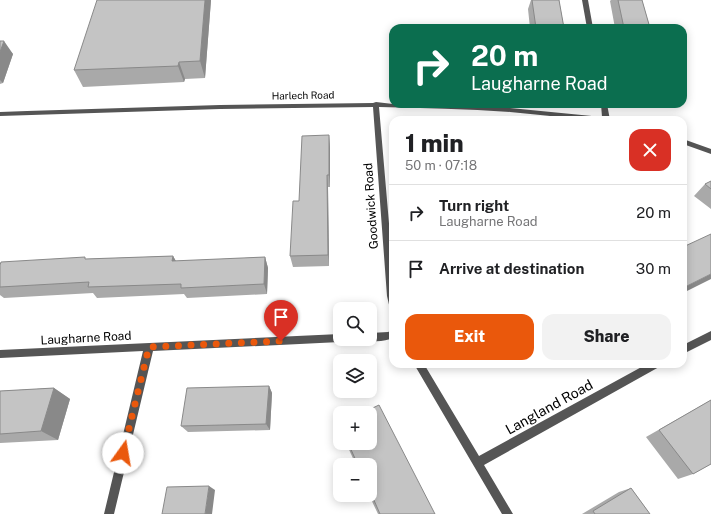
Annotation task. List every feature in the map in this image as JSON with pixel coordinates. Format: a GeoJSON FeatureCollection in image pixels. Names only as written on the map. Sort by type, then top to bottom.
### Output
{"type":"FeatureCollection","features":[{"type":"Feature","properties":{"kind":"street"},"geometry":{"type":"LineString","coordinates":[[585,0],[589,24]]}},
{"type":"Feature","properties":{"kind":"street","name":"Goodwick Road"},"geometry":{"type":"LineString","coordinates":[[376,104],[389,270]]}},
{"type":"Feature","properties":{"kind":"street","name":"Harlech Road"},"geometry":{"type":"LineString","coordinates":[[0,114],[389,104]]}},
{"type":"Feature","properties":{"kind":"street","name":"Harlech Road"},"geometry":{"type":"LineString","coordinates":[[482,108],[565,116]]}},
{"type":"Feature","properties":{"kind":"street"},"geometry":{"type":"LineString","coordinates":[[687,143],[711,152]]}},
{"type":"Feature","properties":{"kind":"street"},"geometry":{"type":"LineString","coordinates":[[377,336],[389,335]]}},
{"type":"Feature","properties":{"kind":"street"},"geometry":{"type":"LineString","coordinates":[[687,348],[711,335]]}},
{"type":"Feature","properties":{"kind":"street","name":"Laugharne Road"},"geometry":{"type":"LineString","coordinates":[[0,354],[333,338]]}},
{"type":"Feature","properties":{"kind":"street"},"geometry":{"type":"LineString","coordinates":[[109,514],[149,347]]}},
{"type":"Feature","properties":{"kind":"street"},"geometry":{"type":"LineString","coordinates":[[421,368],[508,514]]}},
{"type":"Feature","properties":{"kind":"street","name":"Langland Road"},"geometry":{"type":"LineString","coordinates":[[477,462],[649,368]]}},
{"type":"Feature","properties":{"kind":"building"},"geometry":{"type":"Polygon","coordinates":[[[97,0],[205,0],[200,61],[179,62],[178,66],[74,70],[97,0]]]}},
{"type":"Feature","properties":{"kind":"building"},"geometry":{"type":"Polygon","coordinates":[[[532,0],[559,0],[563,24],[535,24],[532,0]]]}},
{"type":"Feature","properties":{"kind":"building"},"geometry":{"type":"Polygon","coordinates":[[[618,0],[642,0],[649,24],[623,24],[618,0]]]}},
{"type":"Feature","properties":{"kind":"building"},"geometry":{"type":"Polygon","coordinates":[[[0,41],[4,41],[0,52],[0,41]]]}},
{"type":"Feature","properties":{"kind":"building"},"geometry":{"type":"Polygon","coordinates":[[[329,135],[329,175],[327,175],[328,255],[290,256],[293,201],[299,201],[302,136],[329,135]]]}},
{"type":"Feature","properties":{"kind":"building"},"geometry":{"type":"Polygon","coordinates":[[[711,181],[711,189],[705,184],[711,181]]]}},
{"type":"Feature","properties":{"kind":"building"},"geometry":{"type":"Polygon","coordinates":[[[711,234],[711,274],[687,286],[687,245],[711,234]]]}},
{"type":"Feature","properties":{"kind":"building"},"geometry":{"type":"Polygon","coordinates":[[[173,256],[172,261],[265,257],[264,284],[181,288],[181,284],[88,287],[89,282],[0,287],[1,262],[85,257],[85,259],[173,256]]]}},
{"type":"Feature","properties":{"kind":"building"},"geometry":{"type":"Polygon","coordinates":[[[269,386],[266,424],[181,426],[187,388],[269,386]]]}},
{"type":"Feature","properties":{"kind":"building"},"geometry":{"type":"Polygon","coordinates":[[[54,388],[41,431],[0,434],[0,391],[54,388]]]}},
{"type":"Feature","properties":{"kind":"building"},"geometry":{"type":"Polygon","coordinates":[[[711,400],[711,464],[693,474],[659,430],[711,400]]]}},
{"type":"Feature","properties":{"kind":"building"},"geometry":{"type":"Polygon","coordinates":[[[379,405],[435,514],[380,514],[375,502],[377,502],[377,458],[355,458],[351,450],[377,450],[377,406],[379,405]]]}},
{"type":"Feature","properties":{"kind":"building"},"geometry":{"type":"Polygon","coordinates":[[[209,486],[205,514],[162,514],[167,487],[209,486]]]}},
{"type":"Feature","properties":{"kind":"building"},"geometry":{"type":"Polygon","coordinates":[[[631,488],[650,514],[595,514],[593,511],[631,488]]]}},
{"type":"Feature","properties":{"kind":"route"},"geometry":{"type":"LineString","coordinates":[[123,453],[149,347],[281,341]]}}]}
